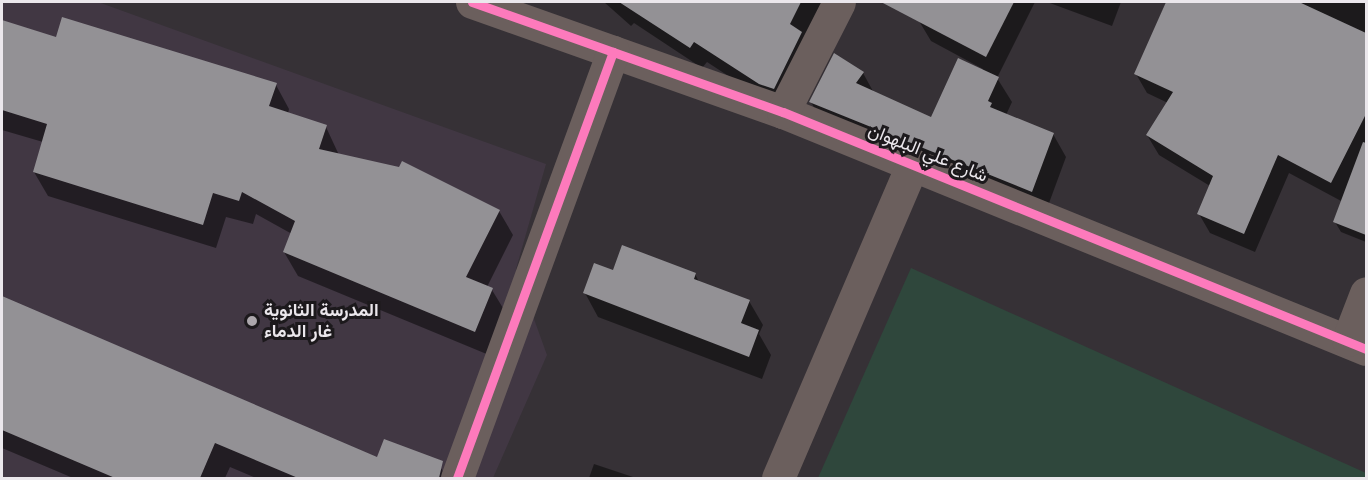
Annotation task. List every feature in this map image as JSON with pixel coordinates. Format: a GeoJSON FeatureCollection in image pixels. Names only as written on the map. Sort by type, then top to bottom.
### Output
{"type":"FeatureCollection","features":[{"type":"Feature","properties":{"kind":"street","name":"شارع علي البلهوان"},"geometry":{"type":"LineString","coordinates":[[472,2],[525,11],[613,52],[783,112],[1357,345]]}},
{"type":"Feature","properties":{"kind":"street"},"geometry":{"type":"LineString","coordinates":[[783,112],[839,2]]}},
{"type":"Feature","properties":{"kind":"street"},"geometry":{"type":"LineString","coordinates":[[457,478],[613,52]]}},
{"type":"Feature","properties":{"kind":"street"},"geometry":{"type":"LineString","coordinates":[[778,478],[912,165]]}},
{"type":"Feature","properties":{"kind":"street"},"geometry":{"type":"LineString","coordinates":[[1357,345],[1366,293]]}},
{"type":"Feature","properties":{"kind":"shaded area","name":"المدرسة الثانوية غار الدماء"},"geometry":{"type":"Polygon","coordinates":[[[2,2],[98,2],[546,164],[516,269],[547,355],[493,478],[2,478],[2,2]]]}},
{"type":"Feature","properties":{"kind":"green space"},"geometry":{"type":"Polygon","coordinates":[[[911,268],[1366,473],[1366,478],[818,478],[911,268]]]}},
{"type":"Feature","properties":{"kind":"building"},"geometry":{"type":"Polygon","coordinates":[[[619,2],[801,2],[790,24],[802,32],[774,89],[759,84],[694,42],[690,48],[619,2]]]}},
{"type":"Feature","properties":{"kind":"building"},"geometry":{"type":"Polygon","coordinates":[[[881,2],[1014,2],[986,57],[881,2]]]}},
{"type":"Feature","properties":{"kind":"building"},"geometry":{"type":"Polygon","coordinates":[[[1166,2],[1299,2],[1366,33],[1366,114],[1331,183],[1278,155],[1244,234],[1197,214],[1213,176],[1146,135],[1173,92],[1134,74],[1166,2]]]}},
{"type":"Feature","properties":{"kind":"building"},"geometry":{"type":"Polygon","coordinates":[[[62,17],[277,83],[269,106],[327,125],[319,149],[399,167],[402,161],[500,210],[466,277],[493,288],[475,332],[283,252],[295,221],[242,192],[239,201],[213,193],[203,225],[33,172],[47,124],[2,110],[2,20],[56,37],[62,17]]]}},
{"type":"Feature","properties":{"kind":"building"},"geometry":{"type":"Polygon","coordinates":[[[834,53],[864,72],[856,83],[931,117],[958,58],[999,77],[988,101],[992,103],[990,107],[1054,133],[1032,192],[809,102],[834,53]]]}},
{"type":"Feature","properties":{"kind":"building"},"geometry":{"type":"Polygon","coordinates":[[[1363,142],[1366,143],[1366,235],[1333,222],[1363,142]]]}},
{"type":"Feature","properties":{"kind":"building"},"geometry":{"type":"Polygon","coordinates":[[[622,245],[696,273],[694,279],[750,300],[741,323],[759,330],[749,357],[583,293],[594,263],[613,270],[622,245]]]}},
{"type":"Feature","properties":{"kind":"building"},"geometry":{"type":"Polygon","coordinates":[[[2,296],[377,457],[384,439],[443,461],[439,478],[298,478],[215,443],[200,478],[115,478],[2,430],[2,296]]]}},
{"type":"Feature","properties":{"kind":"cycle path"},"geometry":{"type":"LineString","coordinates":[[472,2],[783,112],[1366,349]]}},
{"type":"Feature","properties":{"kind":"cycle path"},"geometry":{"type":"LineString","coordinates":[[457,478],[613,52]]}},
{"type":"Feature","properties":{"kind":"place","name":"المدرسة الثانوية غار الدماء"},"geometry":{"type":"Point","coordinates":[252,321]}}]}
